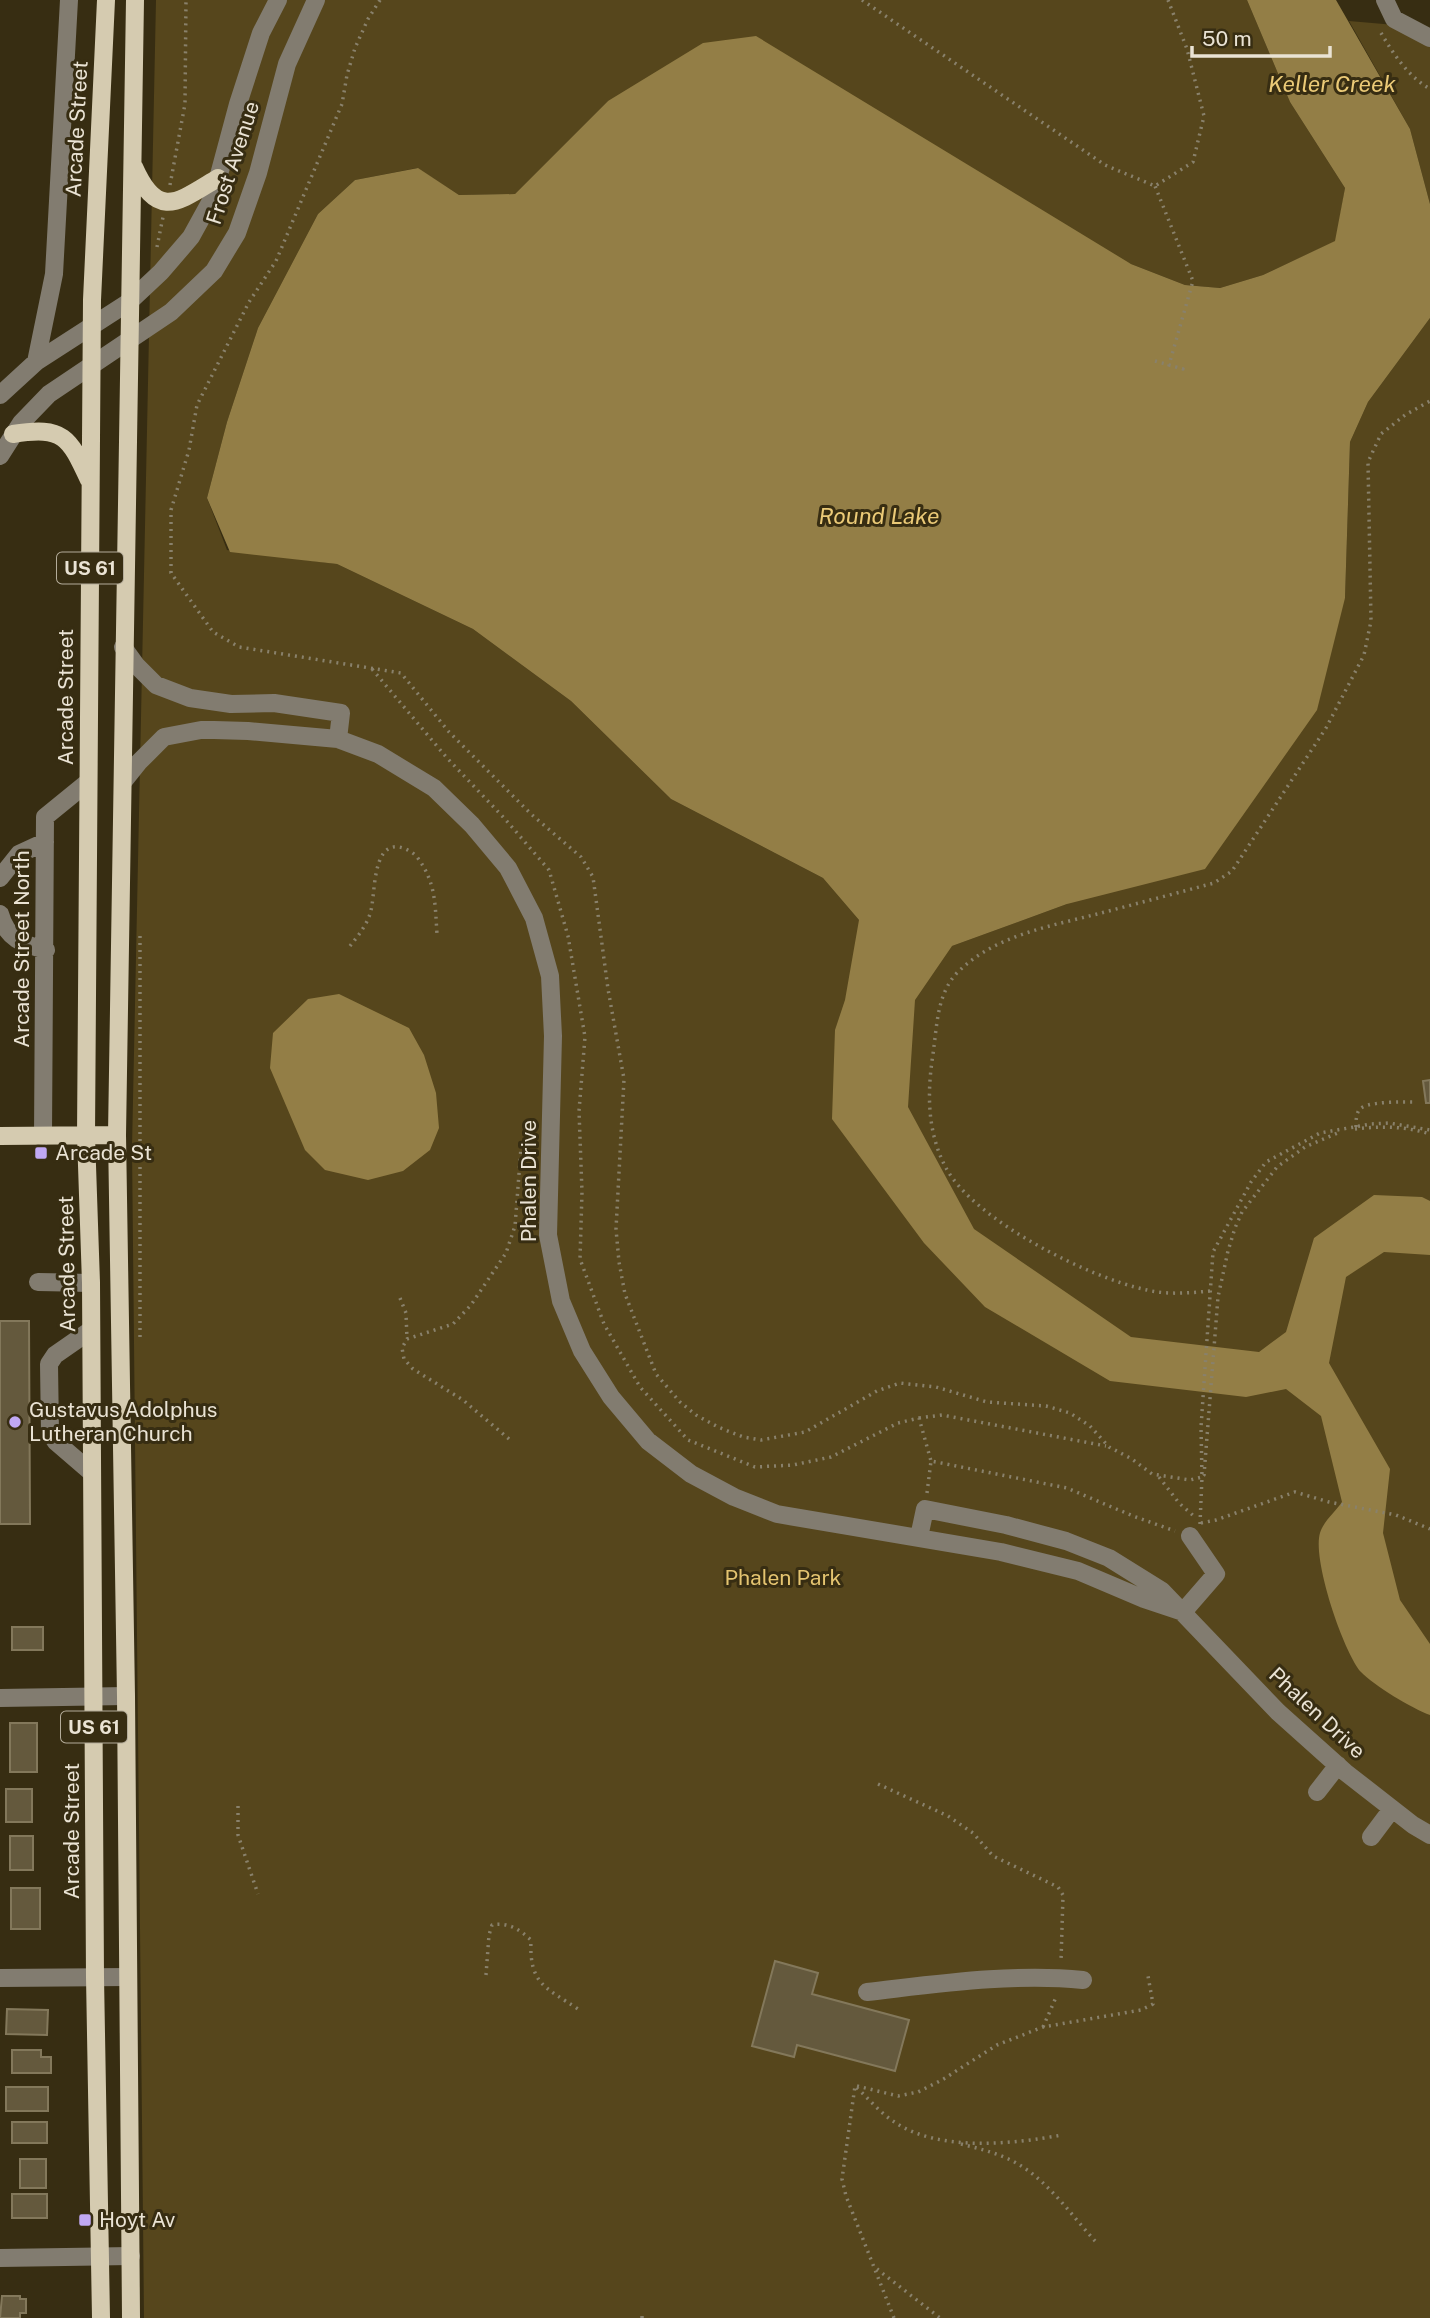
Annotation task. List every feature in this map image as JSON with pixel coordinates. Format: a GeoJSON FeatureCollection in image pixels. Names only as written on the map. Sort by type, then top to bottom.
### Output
{"type":"FeatureCollection","features":[{"type":"Feature","properties":{"kind":"main road","name":"Arcade Street"},"geometry":{"type":"LineString","coordinates":[[101,2318],[95,1977],[91,1283],[86,1136],[92,325],[106,0]]}},
{"type":"Feature","properties":{"kind":"main road","name":"US 61"},"geometry":{"type":"LineString","coordinates":[[131,2318],[126,1696],[117,1135],[135,0]]}},
{"type":"Feature","properties":{"kind":"main road"},"geometry":{"type":"LineString","coordinates":[[132,162],[143,187],[153,198],[166,202],[183,199],[218,178]]}},
{"type":"Feature","properties":{"kind":"main road"},"geometry":{"type":"LineString","coordinates":[[13,434],[32,431],[55,433],[73,445],[91,483]]}},
{"type":"Feature","properties":{"kind":"main road"},"geometry":{"type":"LineString","coordinates":[[0,1136],[117,1135]]}},
{"type":"Feature","properties":{"kind":"street"},"geometry":{"type":"LineString","coordinates":[[36,362],[54,274],[69,0]]}},
{"type":"Feature","properties":{"kind":"street","name":"Frost Avenue"},"geometry":{"type":"LineString","coordinates":[[0,395],[36,362],[129,302],[161,272],[191,237],[213,197],[238,104],[261,33],[278,0]]}},
{"type":"Feature","properties":{"kind":"street","name":"Frost Avenue"},"geometry":{"type":"LineString","coordinates":[[0,456],[21,423],[49,394],[171,312],[214,271],[237,233],[258,173],[287,64],[316,0]]}},
{"type":"Feature","properties":{"kind":"street"},"geometry":{"type":"LineString","coordinates":[[1385,0],[1394,19],[1430,38]]}},
{"type":"Feature","properties":{"kind":"street"},"geometry":{"type":"LineString","coordinates":[[123,647],[156,685],[190,698],[231,704],[274,703],[341,713],[338,739]]}},
{"type":"Feature","properties":{"kind":"street"},"geometry":{"type":"LineString","coordinates":[[214,702],[214,730]]}},
{"type":"Feature","properties":{"kind":"street"},"geometry":{"type":"LineString","coordinates":[[252,704],[252,731]]}},
{"type":"Feature","properties":{"kind":"street","name":"Phalen Drive"},"geometry":{"type":"LineString","coordinates":[[122,782],[164,737],[214,730],[338,739],[378,754],[434,788],[472,825],[508,867],[534,918],[550,976],[553,1036],[548,1235],[561,1301],[582,1352],[611,1398],[648,1441],[691,1474],[734,1497],[777,1514],[1000,1552],[1078,1571],[1183,1612]]}},
{"type":"Feature","properties":{"kind":"street","name":"Arcade Street North"},"geometry":{"type":"LineString","coordinates":[[43,1136],[45,817],[88,782]]}},
{"type":"Feature","properties":{"kind":"street"},"geometry":{"type":"LineString","coordinates":[[0,878],[19,854],[45,842]]}},
{"type":"Feature","properties":{"kind":"street"},"geometry":{"type":"LineString","coordinates":[[0,914],[4,927],[23,945],[46,950]]}},
{"type":"Feature","properties":{"kind":"street"},"geometry":{"type":"LineString","coordinates":[[38,1282],[91,1283]]}},
{"type":"Feature","properties":{"kind":"street"},"geometry":{"type":"LineString","coordinates":[[91,1330],[55,1355],[49,1364],[50,1433],[56,1442],[92,1473]]}},
{"type":"Feature","properties":{"kind":"street"},"geometry":{"type":"LineString","coordinates":[[919,1537],[925,1509]]}},
{"type":"Feature","properties":{"kind":"street","name":"Phalen Drive"},"geometry":{"type":"LineString","coordinates":[[925,1509],[1066,1541],[1109,1558],[1162,1591],[1278,1712],[1392,1809],[1430,1835]]}},
{"type":"Feature","properties":{"kind":"street"},"geometry":{"type":"LineString","coordinates":[[1183,1612],[1216,1574],[1196,1530]]}},
{"type":"Feature","properties":{"kind":"street"},"geometry":{"type":"LineString","coordinates":[[0,1698],[126,1696]]}},
{"type":"Feature","properties":{"kind":"street"},"geometry":{"type":"LineString","coordinates":[[1317,1792],[1338,1765]]}},
{"type":"Feature","properties":{"kind":"street"},"geometry":{"type":"LineString","coordinates":[[1371,1837],[1392,1809]]}},
{"type":"Feature","properties":{"kind":"street"},"geometry":{"type":"LineString","coordinates":[[0,1978],[128,1977]]}},
{"type":"Feature","properties":{"kind":"street"},"geometry":{"type":"LineString","coordinates":[[867,1992],[942,1983],[1061,1978],[1083,1980]]}},
{"type":"Feature","properties":{"kind":"street"},"geometry":{"type":"LineString","coordinates":[[0,2258],[131,2256]]}},
{"type":"Feature","properties":{"kind":"path"},"geometry":{"type":"LineString","coordinates":[[166,202],[186,104],[186,0]]}},
{"type":"Feature","properties":{"kind":"path"},"geometry":{"type":"LineString","coordinates":[[380,0],[355,48],[342,104],[276,261],[249,302],[197,405],[189,450],[171,510],[171,573],[213,632],[239,647],[401,673],[449,732],[531,814],[581,857],[593,877],[608,989],[624,1079],[616,1230],[619,1262],[625,1294],[656,1374],[680,1402],[718,1427],[743,1437],[761,1440],[806,1432],[877,1391],[900,1383],[936,1387],[987,1402],[1046,1406],[1070,1413],[1090,1426],[1109,1447],[1158,1476],[1196,1530]]}},
{"type":"Feature","properties":{"kind":"path"},"geometry":{"type":"LineString","coordinates":[[862,0],[1105,164],[1156,186],[1193,281],[1182,317],[1176,341],[1172,353],[1169,365],[1183,369],[1174,366],[1164,364],[1155,361]]}},
{"type":"Feature","properties":{"kind":"path"},"geometry":{"type":"LineString","coordinates":[[1156,186],[1193,162],[1204,116],[1187,49],[1168,0]]}},
{"type":"Feature","properties":{"kind":"path"},"geometry":{"type":"LineString","coordinates":[[1378,27],[1395,56],[1411,75],[1430,89]]}},
{"type":"Feature","properties":{"kind":"path"},"geometry":{"type":"LineString","coordinates":[[1210,1291],[1175,1294],[1146,1290],[1112,1279],[1040,1246],[995,1219],[968,1196],[946,1169],[934,1140],[930,1118],[932,1059],[944,989],[958,972],[1003,943],[1047,926],[1214,883],[1232,871],[1326,728],[1364,655],[1371,621],[1368,462],[1381,434],[1405,415],[1430,401]]}},
{"type":"Feature","properties":{"kind":"path"},"geometry":{"type":"LineString","coordinates":[[371,668],[447,758],[549,870],[568,936],[584,1037],[579,1111],[582,1192],[580,1259],[604,1324],[640,1387],[688,1440],[755,1467],[793,1465],[831,1457],[898,1423],[942,1415],[1109,1447]]}},
{"type":"Feature","properties":{"kind":"path"},"geometry":{"type":"LineString","coordinates":[[350,946],[371,913],[377,867],[382,854],[389,847],[400,847],[414,854],[425,867],[434,889],[437,934]]}},
{"type":"Feature","properties":{"kind":"path"},"geometry":{"type":"LineString","coordinates":[[140,926],[140,1345]]}},
{"type":"Feature","properties":{"kind":"path"},"geometry":{"type":"LineString","coordinates":[[1356,1128],[1359,1110],[1366,1105],[1414,1102]]}},
{"type":"Feature","properties":{"kind":"path"},"geometry":{"type":"LineString","coordinates":[[1196,1530],[1202,1477],[1201,1427],[1213,1252],[1251,1182],[1266,1163],[1320,1134],[1389,1123],[1430,1132]]}},
{"type":"Feature","properties":{"kind":"path"},"geometry":{"type":"LineString","coordinates":[[1202,1477],[1217,1312],[1228,1251],[1242,1212],[1277,1167],[1320,1134]]}},
{"type":"Feature","properties":{"kind":"path"},"geometry":{"type":"LineString","coordinates":[[407,1339],[453,1324],[471,1306],[506,1253],[515,1226],[521,1148]]}},
{"type":"Feature","properties":{"kind":"path"},"geometry":{"type":"LineString","coordinates":[[400,1298],[406,1313],[407,1339],[402,1348],[404,1359],[413,1369],[463,1400],[509,1438]]}},
{"type":"Feature","properties":{"kind":"path"},"geometry":{"type":"LineString","coordinates":[[919,1418],[931,1461],[925,1509]]}},
{"type":"Feature","properties":{"kind":"path"},"geometry":{"type":"LineString","coordinates":[[931,1461],[1067,1488],[1133,1516],[1196,1530],[1260,1503],[1295,1492],[1396,1516],[1430,1530]]}},
{"type":"Feature","properties":{"kind":"path"},"geometry":{"type":"LineString","coordinates":[[1158,1476],[1190,1480],[1202,1477]]}},
{"type":"Feature","properties":{"kind":"path"},"geometry":{"type":"LineString","coordinates":[[878,1784],[948,1816],[973,1833],[993,1856],[1058,1887],[1063,1895],[1061,1986],[1044,2027]]}},
{"type":"Feature","properties":{"kind":"path"},"geometry":{"type":"LineString","coordinates":[[238,1806],[238,1835],[258,1894]]}},
{"type":"Feature","properties":{"kind":"path"},"geometry":{"type":"LineString","coordinates":[[486,1975],[492,1925],[502,1923],[521,1930],[531,1940],[532,1966],[542,1986],[578,2009]]}},
{"type":"Feature","properties":{"kind":"path"},"geometry":{"type":"LineString","coordinates":[[855,2086],[898,2095],[918,2092],[998,2045],[1044,2027],[1142,2010],[1153,2004],[1148,1976]]}},
{"type":"Feature","properties":{"kind":"path"},"geometry":{"type":"LineString","coordinates":[[855,2086],[895,2123],[929,2137],[992,2152],[1019,2164],[1045,2186],[1096,2242]]}},
{"type":"Feature","properties":{"kind":"path"},"geometry":{"type":"LineString","coordinates":[[855,2086],[842,2179],[846,2196],[894,2318]]}},
{"type":"Feature","properties":{"kind":"path"},"geometry":{"type":"LineString","coordinates":[[956,2142],[1024,2142],[1062,2135]]}},
{"type":"Feature","properties":{"kind":"path"},"geometry":{"type":"LineString","coordinates":[[875,2267],[940,2318]]}},
{"type":"Feature","properties":{"kind":"green space","name":"Phalen Park"},"geometry":{"type":"Polygon","coordinates":[[[156,0],[1247,0],[1290,102],[1345,188],[1336,241],[1263,275],[1220,288],[1185,285],[1131,264],[608,101],[515,194],[459,195],[417,168],[355,180],[318,214],[258,328],[227,422],[207,498],[227,550],[337,564],[473,629],[571,701],[671,799],[823,878],[859,920],[952,946],[1067,904],[1345,598],[1350,442],[1368,402],[1430,318],[1430,2318],[144,2318],[132,1148],[156,0]]]}},
{"type":"Feature","properties":{"kind":"green space"},"geometry":{"type":"Polygon","coordinates":[[[1349,21],[1430,28],[1430,204],[1410,129],[1349,21]]]}},
{"type":"Feature","properties":{"kind":"water","name":"Round Lake"},"geometry":{"type":"Polygon","coordinates":[[[1247,0],[1336,0],[1410,129],[1430,204],[1430,318],[1368,402],[1350,442],[1345,598],[1317,710],[1205,869],[1067,904],[952,946],[915,1000],[908,1107],[974,1229],[1131,1337],[1259,1352],[1286,1332],[1314,1238],[1374,1195],[1422,1197],[1430,1201],[1430,1255],[1384,1252],[1346,1277],[1329,1363],[1390,1469],[1383,1533],[1400,1600],[1430,1644],[1430,1715],[1394,1696],[1361,1672],[1338,1626],[1320,1563],[1319,1546],[1322,1529],[1342,1502],[1321,1416],[1286,1389],[1246,1397],[1110,1381],[985,1307],[924,1243],[832,1119],[835,1030],[845,1000],[859,920],[823,878],[671,799],[571,701],[473,629],[337,564],[230,552],[207,498],[227,422],[258,328],[318,214],[355,180],[418,168],[459,195],[515,194],[608,101],[703,43],[756,36],[1131,264],[1185,285],[1220,288],[1263,275],[1335,241],[1345,188],[1290,102],[1247,0]]]}},
{"type":"Feature","properties":{"kind":"water"},"geometry":{"type":"Polygon","coordinates":[[[339,994],[409,1028],[424,1055],[436,1093],[439,1128],[430,1150],[403,1171],[368,1180],[325,1170],[305,1150],[270,1068],[273,1033],[308,999],[339,994]]]}},
{"type":"Feature","properties":{"kind":"building"},"geometry":{"type":"Polygon","coordinates":[[[1430,1080],[1430,1103],[1426,1103],[1423,1081],[1430,1080]]]}},
{"type":"Feature","properties":{"kind":"building","name":"Gustavus Adolphus Lutheran Church"},"geometry":{"type":"Polygon","coordinates":[[[0,1321],[29,1321],[30,1524],[0,1524],[0,1321]]]}},
{"type":"Feature","properties":{"kind":"building"},"geometry":{"type":"Polygon","coordinates":[[[12,1627],[43,1627],[43,1650],[12,1650],[12,1627]]]}},
{"type":"Feature","properties":{"kind":"building"},"geometry":{"type":"Polygon","coordinates":[[[10,1723],[37,1723],[37,1772],[10,1772],[10,1723]]]}},
{"type":"Feature","properties":{"kind":"building"},"geometry":{"type":"Polygon","coordinates":[[[6,1789],[32,1789],[32,1822],[6,1822],[6,1789]]]}},
{"type":"Feature","properties":{"kind":"building"},"geometry":{"type":"Polygon","coordinates":[[[10,1836],[33,1836],[33,1870],[10,1870],[10,1836]]]}},
{"type":"Feature","properties":{"kind":"building"},"geometry":{"type":"Polygon","coordinates":[[[11,1888],[40,1888],[40,1929],[11,1929],[11,1888]]]}},
{"type":"Feature","properties":{"kind":"building"},"geometry":{"type":"Polygon","coordinates":[[[775,1961],[818,1973],[812,1994],[909,2020],[895,2071],[797,2045],[794,2057],[752,2046],[775,1961]]]}},
{"type":"Feature","properties":{"kind":"building"},"geometry":{"type":"Polygon","coordinates":[[[7,2009],[48,2010],[47,2035],[6,2034],[7,2009]]]}},
{"type":"Feature","properties":{"kind":"building"},"geometry":{"type":"Polygon","coordinates":[[[12,2050],[41,2050],[41,2057],[51,2057],[51,2073],[12,2073],[12,2050]]]}},
{"type":"Feature","properties":{"kind":"building"},"geometry":{"type":"Polygon","coordinates":[[[6,2087],[48,2087],[48,2111],[6,2111],[6,2087]]]}},
{"type":"Feature","properties":{"kind":"building"},"geometry":{"type":"Polygon","coordinates":[[[12,2122],[47,2122],[47,2143],[12,2143],[12,2122]]]}},
{"type":"Feature","properties":{"kind":"building"},"geometry":{"type":"Polygon","coordinates":[[[20,2159],[46,2159],[46,2188],[20,2188],[20,2159]]]}},
{"type":"Feature","properties":{"kind":"building"},"geometry":{"type":"Polygon","coordinates":[[[12,2194],[47,2194],[47,2218],[12,2218],[12,2194]]]}},
{"type":"Feature","properties":{"kind":"building"},"geometry":{"type":"Polygon","coordinates":[[[2,2296],[20,2296],[20,2299],[26,2299],[26,2313],[20,2313],[20,2318],[0,2318],[2,2296]]]}},
{"type":"Feature","properties":{"kind":"place","name":"Arcade St"},"geometry":{"type":"Point","coordinates":[41,1153]}},
{"type":"Feature","properties":{"kind":"place","name":"Gustavus Adolphus Lutheran Church"},"geometry":{"type":"Point","coordinates":[15,1422]}},
{"type":"Feature","properties":{"kind":"place","name":"Hoyt Av"},"geometry":{"type":"Point","coordinates":[85,2220]}},
{"type":"Feature","properties":{"kind":"water label","name":"Keller Creek"},"geometry":{"type":"Point","coordinates":[1332,84]}}]}
